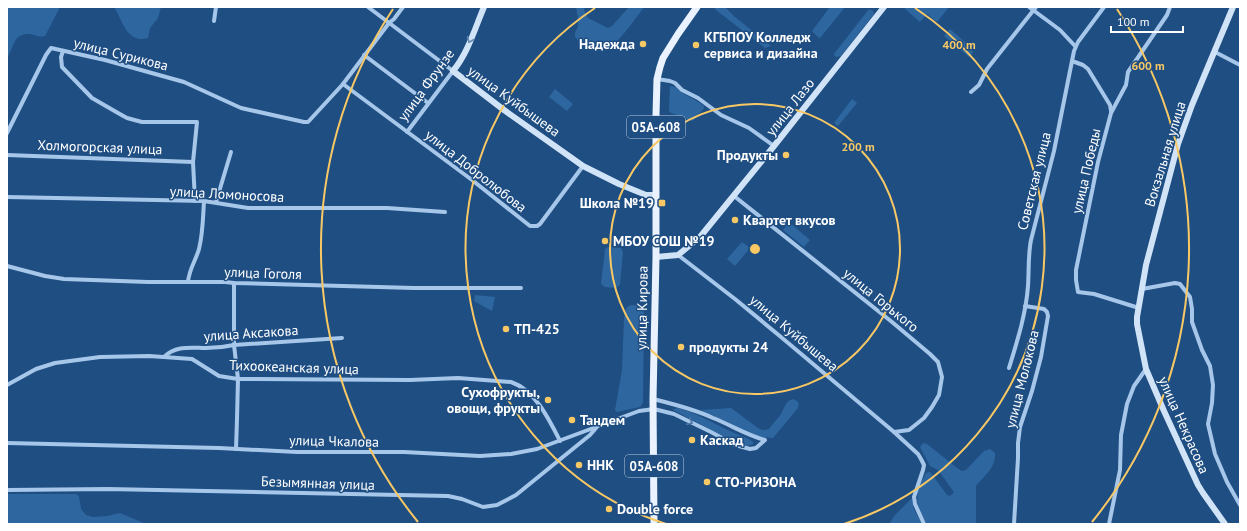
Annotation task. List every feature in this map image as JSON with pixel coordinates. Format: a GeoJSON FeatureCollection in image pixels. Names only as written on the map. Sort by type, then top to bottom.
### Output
{"type":"FeatureCollection","features":[{"type":"Feature","properties":{"kind":"main road","name":"улица Фрунзе"},"geometry":{"type":"LineString","coordinates":[[453,71],[467,48],[484,7]]}},
{"type":"Feature","properties":{"kind":"main road","name":"улица Кирова"},"geometry":{"type":"LineString","coordinates":[[654,524],[653,399],[656,258],[655,195],[657,79],[663,58],[697,7]]}},
{"type":"Feature","properties":{"kind":"main road","name":"улица Лазо"},"geometry":{"type":"LineString","coordinates":[[678,255],[700,237],[884,7]]}},
{"type":"Feature","properties":{"kind":"main road","name":"Вокзальная улица"},"geometry":{"type":"LineString","coordinates":[[1146,370],[1137,324],[1146,265],[1178,144],[1192,105],[1233,7]]}},
{"type":"Feature","properties":{"kind":"main road","name":"улица Куйбышева"},"geometry":{"type":"LineString","coordinates":[[453,71],[504,110],[584,166],[619,184],[646,195],[655,195]]}},
{"type":"Feature","properties":{"kind":"main road"},"geometry":{"type":"LineString","coordinates":[[656,258],[678,255]]}},
{"type":"Feature","properties":{"kind":"main road","name":"улица Некрасова"},"geometry":{"type":"LineString","coordinates":[[1146,370],[1198,485],[1225,524]]}},
{"type":"Feature","properties":{"kind":"street"},"geometry":{"type":"LineString","coordinates":[[214,21],[216,7]]}},
{"type":"Feature","properties":{"kind":"street","name":"улица Куйбышева"},"geometry":{"type":"LineString","coordinates":[[368,7],[453,71]]}},
{"type":"Feature","properties":{"kind":"street"},"geometry":{"type":"LineString","coordinates":[[343,84],[364,55],[403,7]]}},
{"type":"Feature","properties":{"kind":"street"},"geometry":{"type":"LineString","coordinates":[[1029,7],[1035,9],[1060,30],[1075,46]]}},
{"type":"Feature","properties":{"kind":"street","name":"Советская улица"},"geometry":{"type":"LineString","coordinates":[[1009,368],[1018,340],[1025,306],[1028,287],[1030,240],[1054,151],[1075,46],[1104,7]]}},
{"type":"Feature","properties":{"kind":"street","name":"улица Победы"},"geometry":{"type":"LineString","coordinates":[[1139,308],[1094,294],[1078,292],[1076,270],[1098,162],[1111,113],[1126,85],[1128,72],[1167,15],[1169,7]]}},
{"type":"Feature","properties":{"kind":"street"},"geometry":{"type":"LineString","coordinates":[[971,92],[979,85],[987,69],[1035,9]]}},
{"type":"Feature","properties":{"kind":"street"},"geometry":{"type":"LineString","coordinates":[[7,133],[46,55],[51,48],[63,51]]}},
{"type":"Feature","properties":{"kind":"street","name":"улица Сурикова"},"geometry":{"type":"LineString","coordinates":[[193,162],[197,122],[142,122],[127,118],[92,98],[62,67],[61,57],[63,51],[104,60],[184,82],[245,109],[304,122],[308,122],[343,84]]}},
{"type":"Feature","properties":{"kind":"street"},"geometry":{"type":"LineString","coordinates":[[1215,52],[1240,65]]}},
{"type":"Feature","properties":{"kind":"street"},"geometry":{"type":"LineString","coordinates":[[364,55],[428,103]]}},
{"type":"Feature","properties":{"kind":"street"},"geometry":{"type":"LineString","coordinates":[[1072,61],[1084,65],[1088,69],[1110,105],[1111,113]]}},
{"type":"Feature","properties":{"kind":"street","name":"улица Фрунзе"},"geometry":{"type":"LineString","coordinates":[[407,132],[453,71]]}},
{"type":"Feature","properties":{"kind":"street"},"geometry":{"type":"LineString","coordinates":[[657,79],[675,83],[682,90],[698,98],[721,114],[749,128],[774,146]]}},
{"type":"Feature","properties":{"kind":"street","name":"улица Добролюбова"},"geometry":{"type":"LineString","coordinates":[[343,84],[472,180],[530,226],[537,226],[543,220],[584,166]]}},
{"type":"Feature","properties":{"kind":"street"},"geometry":{"type":"LineString","coordinates":[[216,202],[231,152]]}},
{"type":"Feature","properties":{"kind":"street","name":"Холмогорская улица"},"geometry":{"type":"LineString","coordinates":[[7,155],[193,162]]}},
{"type":"Feature","properties":{"kind":"street"},"geometry":{"type":"LineString","coordinates":[[193,162],[195,201]]}},
{"type":"Feature","properties":{"kind":"street","name":"улица Горького"},"geometry":{"type":"LineString","coordinates":[[734,196],[892,322],[938,362],[942,377],[939,395],[932,408],[924,418],[909,430],[894,432]]}},
{"type":"Feature","properties":{"kind":"street","name":"улица Ломоносова"},"geometry":{"type":"LineString","coordinates":[[7,197],[204,201],[248,208],[387,208],[445,212]]}},
{"type":"Feature","properties":{"kind":"street"},"geometry":{"type":"LineString","coordinates":[[188,282],[190,270],[200,245],[204,201]]}},
{"type":"Feature","properties":{"kind":"street","name":"улица Куйбышева"},"geometry":{"type":"LineString","coordinates":[[678,255],[740,303],[894,432]]}},
{"type":"Feature","properties":{"kind":"street","name":"улица Гоголя"},"geometry":{"type":"LineString","coordinates":[[7,266],[64,280],[225,282],[414,288],[521,288]]}},
{"type":"Feature","properties":{"kind":"street"},"geometry":{"type":"LineString","coordinates":[[234,283],[234,345],[238,379],[236,449]]}},
{"type":"Feature","properties":{"kind":"street"},"geometry":{"type":"LineString","coordinates":[[1142,289],[1176,283],[1180,284],[1190,297],[1192,322],[1202,350],[1210,366],[1213,386],[1212,403],[1208,424],[1211,439],[1215,454],[1224,475],[1240,505]]}},
{"type":"Feature","properties":{"kind":"street","name":"улица Молокова"},"geometry":{"type":"LineString","coordinates":[[1014,524],[1020,427],[1041,358],[1048,316],[1044,309],[1025,306]]}},
{"type":"Feature","properties":{"kind":"street","name":"улица Аксакова"},"geometry":{"type":"LineString","coordinates":[[164,356],[174,349],[188,347],[225,347],[234,345],[342,338]]}},
{"type":"Feature","properties":{"kind":"street","name":"Тихоокеанская улица"},"geometry":{"type":"LineString","coordinates":[[7,385],[36,370],[55,363],[100,357],[149,356],[192,359],[219,376],[238,379],[410,380],[458,378],[511,382],[518,384],[526,390],[551,423],[560,441]]}},
{"type":"Feature","properties":{"kind":"street","name":"улица Некрасова"},"geometry":{"type":"LineString","coordinates":[[1109,524],[1120,470],[1121,436],[1125,410],[1134,386],[1146,370]]}},
{"type":"Feature","properties":{"kind":"street"},"geometry":{"type":"LineString","coordinates":[[653,399],[712,417],[737,430],[764,440],[756,448],[750,449],[734,445],[674,414],[654,409]]}},
{"type":"Feature","properties":{"kind":"street","name":"улица Чкалова"},"geometry":{"type":"LineString","coordinates":[[7,443],[297,452],[404,452],[480,456],[524,452],[537,449],[639,411],[654,409]]}},
{"type":"Feature","properties":{"kind":"street","name":"Безымянная улица"},"geometry":{"type":"LineString","coordinates":[[7,490],[108,489],[448,496],[462,499],[479,506],[487,507],[497,505],[516,495],[590,435],[598,426]]}},
{"type":"Feature","properties":{"kind":"street"},"geometry":{"type":"LineString","coordinates":[[894,432],[918,454],[924,465],[924,470],[914,496],[915,504],[924,524]]}},
{"type":"Feature","properties":{"kind":"shaded area"},"geometry":{"type":"Polygon","coordinates":[[[7,7],[60,7],[45,36],[40,37],[24,34],[20,36],[15,42],[7,58],[7,7]]]}},
{"type":"Feature","properties":{"kind":"shaded area"},"geometry":{"type":"Polygon","coordinates":[[[114,7],[161,7],[158,18],[150,28],[148,38],[141,39],[135,38],[126,30],[114,7]]]}},
{"type":"Feature","properties":{"kind":"shaded area"},"geometry":{"type":"Polygon","coordinates":[[[576,7],[585,7],[584,10],[588,18],[608,28],[612,26],[629,7],[644,7],[629,28],[615,43],[604,46],[584,43],[577,39],[575,36],[578,26],[576,7]]]}},
{"type":"Feature","properties":{"kind":"shaded area"},"geometry":{"type":"Polygon","coordinates":[[[714,7],[725,7],[771,46],[765,48],[714,7]]]}},
{"type":"Feature","properties":{"kind":"shaded area"},"geometry":{"type":"Polygon","coordinates":[[[830,7],[845,7],[819,38],[812,31],[830,7]]]}},
{"type":"Feature","properties":{"kind":"shaded area"},"geometry":{"type":"Polygon","coordinates":[[[903,7],[949,7],[937,22],[927,14],[920,22],[903,7]]]}},
{"type":"Feature","properties":{"kind":"shaded area"},"geometry":{"type":"Polygon","coordinates":[[[869,9],[873,11],[874,14],[841,56],[836,57],[834,54],[869,9]]]}},
{"type":"Feature","properties":{"kind":"shaded area"},"geometry":{"type":"Polygon","coordinates":[[[950,29],[973,49],[973,52],[969,57],[944,36],[950,29]]]}},
{"type":"Feature","properties":{"kind":"shaded area"},"geometry":{"type":"Polygon","coordinates":[[[670,86],[675,87],[704,106],[694,120],[692,121],[669,111],[670,86]]]}},
{"type":"Feature","properties":{"kind":"shaded area"},"geometry":{"type":"Polygon","coordinates":[[[555,89],[573,104],[567,111],[549,97],[555,89]]]}},
{"type":"Feature","properties":{"kind":"shaded area"},"geometry":{"type":"Polygon","coordinates":[[[852,99],[857,103],[838,126],[834,123],[852,99]]]}},
{"type":"Feature","properties":{"kind":"shaded area"},"geometry":{"type":"Polygon","coordinates":[[[789,222],[810,240],[804,247],[783,230],[789,222]]]}},
{"type":"Feature","properties":{"kind":"shaded area"},"geometry":{"type":"Polygon","coordinates":[[[742,242],[750,248],[735,266],[727,259],[742,242]]]}},
{"type":"Feature","properties":{"kind":"shaded area"},"geometry":{"type":"Polygon","coordinates":[[[608,247],[621,248],[623,252],[620,285],[616,288],[605,287],[601,284],[605,249],[608,247]]]}},
{"type":"Feature","properties":{"kind":"shaded area"},"geometry":{"type":"Polygon","coordinates":[[[475,295],[495,297],[492,311],[474,301],[475,295]]]}},
{"type":"Feature","properties":{"kind":"shaded area"},"geometry":{"type":"Polygon","coordinates":[[[628,306],[640,306],[644,310],[643,403],[640,407],[617,412],[615,410],[622,370],[624,319],[626,309],[628,306]]]}},
{"type":"Feature","properties":{"kind":"shaded area"},"geometry":{"type":"Polygon","coordinates":[[[793,399],[799,404],[798,408],[773,438],[760,437],[734,427],[701,410],[731,408],[758,428],[766,430],[769,429],[782,412],[787,402],[793,399]]]}},
{"type":"Feature","properties":{"kind":"shaded area"},"geometry":{"type":"Polygon","coordinates":[[[678,408],[698,415],[745,437],[753,442],[753,444],[748,446],[735,442],[673,410],[678,408]]]}},
{"type":"Feature","properties":{"kind":"shaded area"},"geometry":{"type":"Polygon","coordinates":[[[923,443],[927,444],[962,471],[966,470],[984,451],[990,449],[995,453],[992,467],[976,486],[976,524],[930,524],[925,522],[917,504],[918,489],[926,473],[930,472],[947,495],[950,496],[954,492],[938,470],[930,466],[920,447],[923,443]]]}},
{"type":"Feature","properties":{"kind":"shaded area"},"geometry":{"type":"Polygon","coordinates":[[[7,494],[76,494],[79,496],[81,509],[86,515],[93,517],[120,513],[146,524],[7,524],[7,494]]]}},
{"type":"Feature","properties":{"kind":"shaded area"},"geometry":{"type":"Polygon","coordinates":[[[912,498],[914,509],[922,524],[889,524],[895,515],[912,498]]]}},
{"type":"Feature","properties":{"kind":"place","name":"Надежда"},"geometry":{"type":"Point","coordinates":[643,44]}},
{"type":"Feature","properties":{"kind":"place","name":"КГБПОУ Колледж сервиса и дизайна"},"geometry":{"type":"Point","coordinates":[696,45]}},
{"type":"Feature","properties":{"kind":"place","name":"Продукты"},"geometry":{"type":"Point","coordinates":[786,155]}},
{"type":"Feature","properties":{"kind":"place","name":"Школа №19"},"geometry":{"type":"Point","coordinates":[662,203]}},
{"type":"Feature","properties":{"kind":"place","name":"Квартет вкусов"},"geometry":{"type":"Point","coordinates":[735,220]}},
{"type":"Feature","properties":{"kind":"place","name":"МБОУ СОШ №19"},"geometry":{"type":"Point","coordinates":[605,241]}},
{"type":"Feature","properties":{"kind":"place","name":"ТП-425"},"geometry":{"type":"Point","coordinates":[506,329]}},
{"type":"Feature","properties":{"kind":"place","name":"продукты 24"},"geometry":{"type":"Point","coordinates":[681,347]}},
{"type":"Feature","properties":{"kind":"place","name":"Сухофрукты, овощи, фрукты"},"geometry":{"type":"Point","coordinates":[548,400]}},
{"type":"Feature","properties":{"kind":"place","name":"Тандем"},"geometry":{"type":"Point","coordinates":[572,420]}},
{"type":"Feature","properties":{"kind":"place","name":"Каскад"},"geometry":{"type":"Point","coordinates":[692,440]}},
{"type":"Feature","properties":{"kind":"place","name":"ННК"},"geometry":{"type":"Point","coordinates":[579,465]}},
{"type":"Feature","properties":{"kind":"place","name":"СТО-РИЗОНА"},"geometry":{"type":"Point","coordinates":[707,482]}},
{"type":"Feature","properties":{"kind":"place","name":"Double force"},"geometry":{"type":"Point","coordinates":[609,509]}}]}
